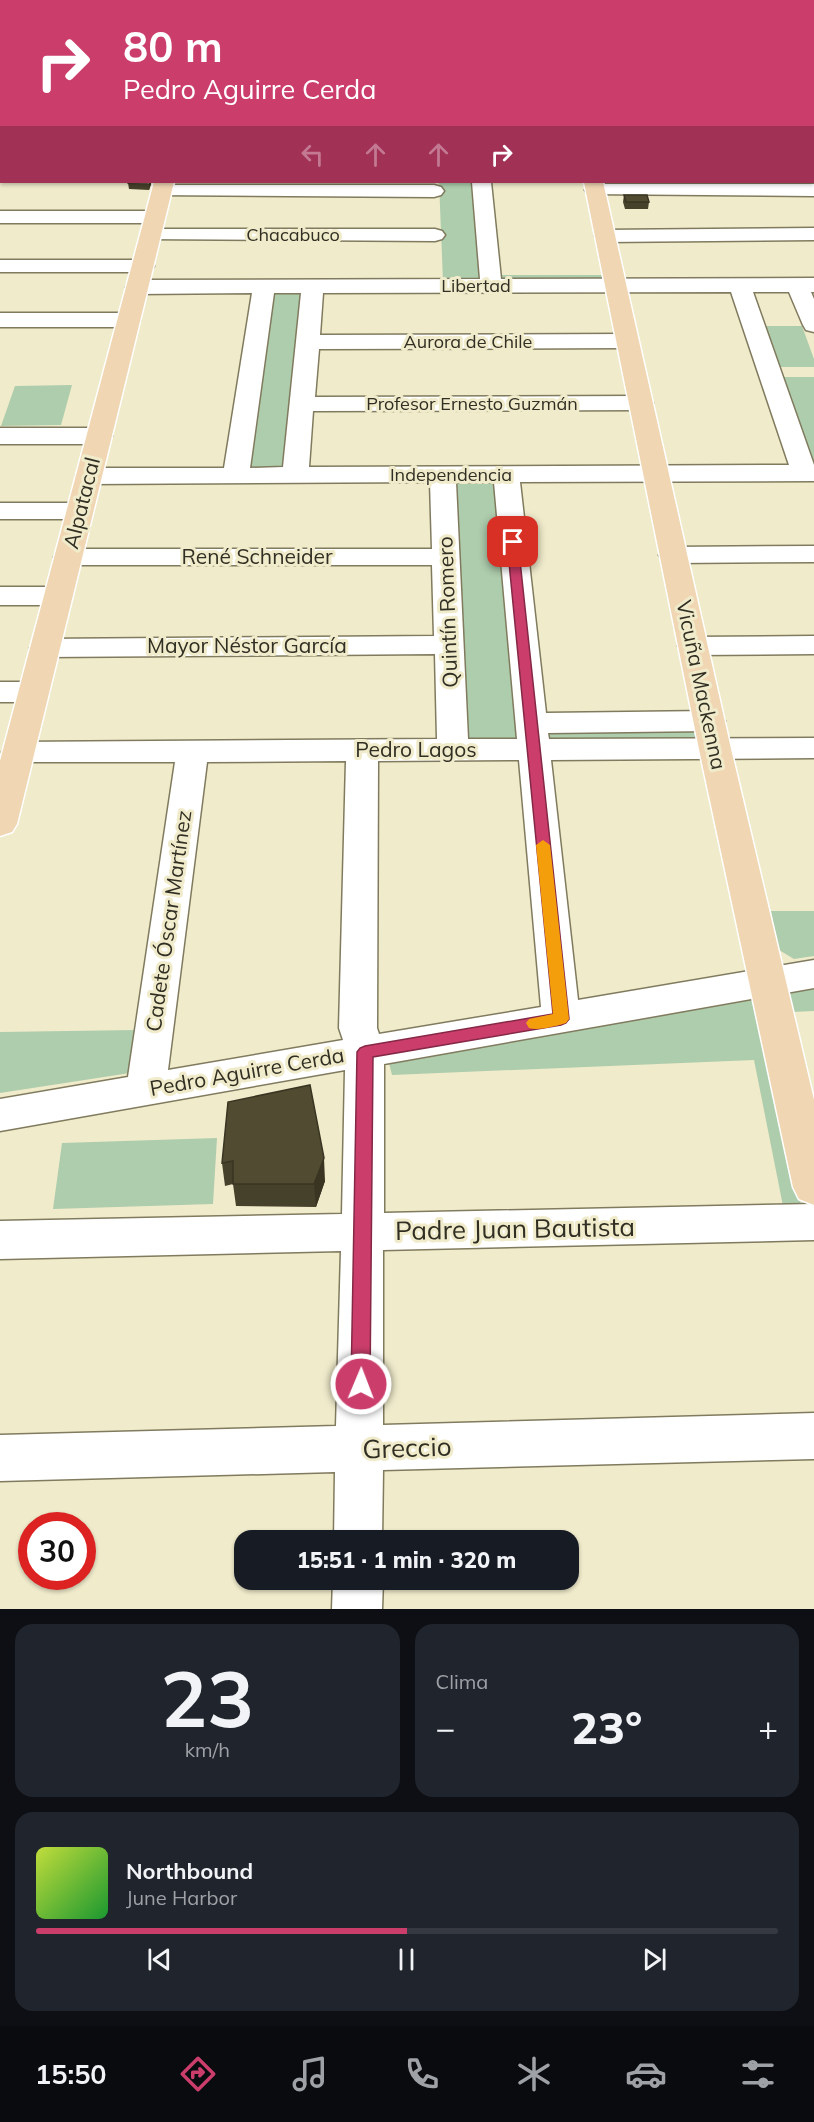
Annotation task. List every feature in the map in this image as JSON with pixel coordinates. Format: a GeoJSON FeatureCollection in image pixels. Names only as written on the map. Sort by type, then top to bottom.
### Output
{"type":"FeatureCollection","features":[{"type":"Feature","properties":{"kind":"main road","name":"Alpatacal"},"geometry":{"type":"LineString","coordinates":[[1,815],[163,186]]}},
{"type":"Feature","properties":{"kind":"main road","name":"Vicuña Mackenna"},"geometry":{"type":"LineString","coordinates":[[594,186],[712,735],[814,1187]]}},
{"type":"Feature","properties":{"kind":"street"},"geometry":{"type":"LineString","coordinates":[[481,183],[490,279]]}},
{"type":"Feature","properties":{"kind":"street"},"geometry":{"type":"LineString","coordinates":[[163,186],[434,186],[435,261]]}},
{"type":"Feature","properties":{"kind":"street"},"geometry":{"type":"LineString","coordinates":[[594,186],[814,190]]}},
{"type":"Feature","properties":{"kind":"street","name":"Chacabuco"},"geometry":{"type":"LineString","coordinates":[[0,217],[153,226],[435,261]]}},
{"type":"Feature","properties":{"kind":"street"},"geometry":{"type":"LineString","coordinates":[[604,236],[814,234]]}},
{"type":"Feature","properties":{"kind":"street","name":"Libertad"},"geometry":{"type":"LineString","coordinates":[[0,266],[136,293],[263,292],[313,286],[435,261],[490,279],[742,291],[806,285]]}},
{"type":"Feature","properties":{"kind":"street"},"geometry":{"type":"LineString","coordinates":[[806,285],[814,325]]}},
{"type":"Feature","properties":{"kind":"street"},"geometry":{"type":"LineString","coordinates":[[295,476],[313,286]]}},
{"type":"Feature","properties":{"kind":"street"},"geometry":{"type":"LineString","coordinates":[[742,291],[809,473]]}},
{"type":"Feature","properties":{"kind":"street"},"geometry":{"type":"LineString","coordinates":[[236,476],[263,292]]}},
{"type":"Feature","properties":{"kind":"street"},"geometry":{"type":"LineString","coordinates":[[0,320],[136,293]]}},
{"type":"Feature","properties":{"kind":"street","name":"Aurora de Chile"},"geometry":{"type":"LineString","coordinates":[[309,342],[627,341]]}},
{"type":"Feature","properties":{"kind":"street","name":"Profesor Ernesto Guzmán"},"geometry":{"type":"LineString","coordinates":[[303,405],[641,403]]}},
{"type":"Feature","properties":{"kind":"street"},"geometry":{"type":"LineString","coordinates":[[0,436],[99,436]]}},
{"type":"Feature","properties":{"kind":"street","name":"Independencia"},"geometry":{"type":"LineString","coordinates":[[89,476],[809,473]]}},
{"type":"Feature","properties":{"kind":"street"},"geometry":{"type":"LineString","coordinates":[[506,474],[561,1019]]}},
{"type":"Feature","properties":{"kind":"street","name":"Quintín Romero"},"geometry":{"type":"LineString","coordinates":[[442,475],[453,750]]}},
{"type":"Feature","properties":{"kind":"street"},"geometry":{"type":"LineString","coordinates":[[0,511],[80,511]]}},
{"type":"Feature","properties":{"kind":"street"},"geometry":{"type":"LineString","coordinates":[[673,555],[814,554]]}},
{"type":"Feature","properties":{"kind":"street","name":"René Schneider"},"geometry":{"type":"LineString","coordinates":[[69,557],[446,557]]}},
{"type":"Feature","properties":{"kind":"street"},"geometry":{"type":"LineString","coordinates":[[0,596],[58,596]]}},
{"type":"Feature","properties":{"kind":"street","name":"Mayor Néstor García"},"geometry":{"type":"LineString","coordinates":[[45,648],[449,645]]}},
{"type":"Feature","properties":{"kind":"street"},"geometry":{"type":"LineString","coordinates":[[693,646],[814,645]]}},
{"type":"Feature","properties":{"kind":"street"},"geometry":{"type":"LineString","coordinates":[[0,692],[34,692]]}},
{"type":"Feature","properties":{"kind":"street","name":"Pedro Lagos"},"geometry":{"type":"LineString","coordinates":[[18,752],[453,750],[532,736],[712,735],[814,748]]}},
{"type":"Feature","properties":{"kind":"street","name":"Cadete Óscar Martínez"},"geometry":{"type":"LineString","coordinates":[[146,1090],[192,751]]}},
{"type":"Feature","properties":{"kind":"street"},"geometry":{"type":"LineString","coordinates":[[358,1530],[365,1052],[358,1028],[362,751]]}},
{"type":"Feature","properties":{"kind":"street","name":"Pedro Aguirre Cerda"},"geometry":{"type":"LineString","coordinates":[[0,1115],[814,974]]}},
{"type":"Feature","properties":{"kind":"street","name":"Padre Juan Bautista"},"geometry":{"type":"LineString","coordinates":[[0,1240],[814,1222]]}},
{"type":"Feature","properties":{"kind":"street","name":"Greccio"},"geometry":{"type":"LineString","coordinates":[[0,1458],[814,1436]]}},
{"type":"Feature","properties":{"kind":"street"},"geometry":{"type":"LineString","coordinates":[[357,1609],[358,1590]]}},
{"type":"Feature","properties":{"kind":"green space"},"geometry":{"type":"Polygon","coordinates":[[[439,183],[475,183],[483,281],[443,281],[439,183]]]}},
{"type":"Feature","properties":{"kind":"green space"},"geometry":{"type":"Polygon","coordinates":[[[495,275],[604,275],[606,284],[496,284],[495,275]]]}},
{"type":"Feature","properties":{"kind":"green space"},"geometry":{"type":"Polygon","coordinates":[[[307,289],[287,468],[244,468],[269,290],[307,289]]]}},
{"type":"Feature","properties":{"kind":"green space"},"geometry":{"type":"Polygon","coordinates":[[[766,326],[802,326],[814,359],[814,367],[780,367],[766,326]]]}},
{"type":"Feature","properties":{"kind":"green space"},"geometry":{"type":"Polygon","coordinates":[[[784,377],[814,377],[814,463],[784,377]]]}},
{"type":"Feature","properties":{"kind":"green space"},"geometry":{"type":"Polygon","coordinates":[[[72,385],[61,425],[1,426],[15,386],[72,385]]]}},
{"type":"Feature","properties":{"kind":"green space"},"geometry":{"type":"Polygon","coordinates":[[[453,480],[500,481],[521,739],[461,740],[453,480]]]}},
{"type":"Feature","properties":{"kind":"green space"},"geometry":{"type":"Polygon","coordinates":[[[693,727],[697,743],[539,744],[538,728],[693,727]]]}},
{"type":"Feature","properties":{"kind":"green space"},"geometry":{"type":"Polygon","coordinates":[[[771,911],[814,911],[814,956],[794,959],[779,950],[771,911]]]}},
{"type":"Feature","properties":{"kind":"green space"},"geometry":{"type":"Polygon","coordinates":[[[814,987],[814,1011],[792,1012],[788,992],[814,987]]]}},
{"type":"Feature","properties":{"kind":"green space"},"geometry":{"type":"Polygon","coordinates":[[[749,997],[761,1000],[801,1205],[783,1206],[754,1060],[392,1075],[388,1059],[749,997]]]}},
{"type":"Feature","properties":{"kind":"green space"},"geometry":{"type":"Polygon","coordinates":[[[136,1030],[130,1073],[0,1093],[0,1032],[136,1030]]]}},
{"type":"Feature","properties":{"kind":"green space"},"geometry":{"type":"Polygon","coordinates":[[[217,1138],[213,1204],[53,1209],[62,1143],[217,1138]]]}},
{"type":"Feature","properties":{"kind":"building"},"geometry":{"type":"Polygon","coordinates":[[[624,195],[647,195],[649,202],[626,202],[624,195]]]}},
{"type":"Feature","properties":{"kind":"building"},"geometry":{"type":"Polygon","coordinates":[[[310,1085],[324,1158],[314,1184],[233,1184],[233,1161],[222,1163],[228,1102],[310,1085]]]}},
{"type":"Feature","properties":{"kind":"slow traffic"},"geometry":{"type":"LineString","coordinates":[[534,1023],[561,1019],[543,845]]}},
{"type":"Feature","properties":{"kind":"route"},"geometry":{"type":"LineString","coordinates":[[361,1384],[365,1052],[561,1019],[513,542]]}}]}
